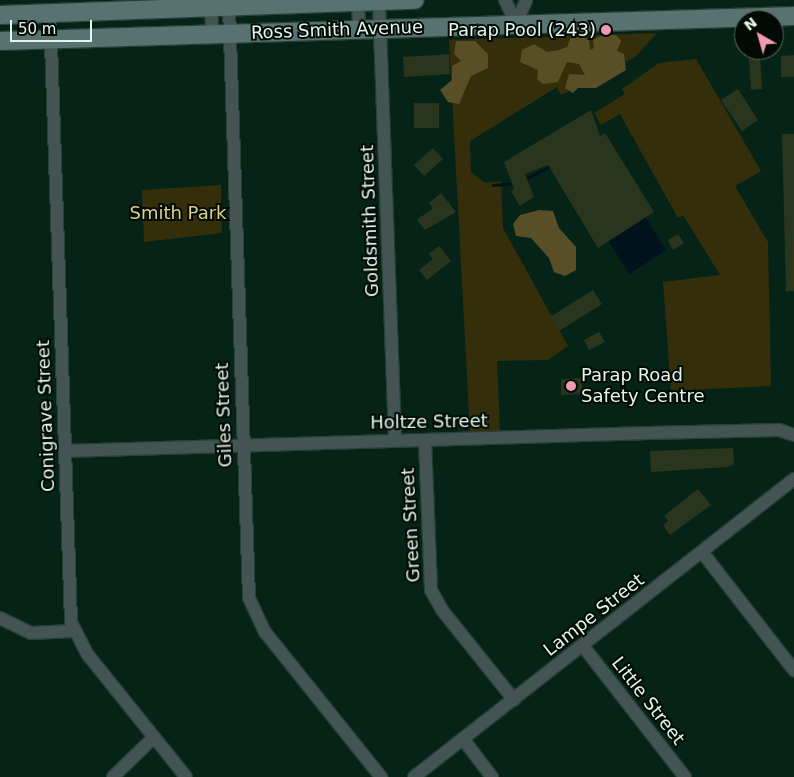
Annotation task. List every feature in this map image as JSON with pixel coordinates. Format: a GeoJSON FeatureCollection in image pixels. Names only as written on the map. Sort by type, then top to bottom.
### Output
{"type":"FeatureCollection","features":[{"type":"Feature","properties":{"kind":"street","name":"Ross Smith Avenue"},"geometry":{"type":"LineString","coordinates":[[0,15],[217,5],[414,0]]}},
{"type":"Feature","properties":{"kind":"street"},"geometry":{"type":"LineString","coordinates":[[505,0],[516,24]]}},
{"type":"Feature","properties":{"kind":"street"},"geometry":{"type":"LineString","coordinates":[[516,24],[526,0]]}},
{"type":"Feature","properties":{"kind":"street"},"geometry":{"type":"LineString","coordinates":[[358,1],[359,29]]}},
{"type":"Feature","properties":{"kind":"street","name":"Goldsmith Street"},"geometry":{"type":"LineString","coordinates":[[379,1],[395,440]]}},
{"type":"Feature","properties":{"kind":"street"},"geometry":{"type":"LineString","coordinates":[[212,34],[217,5]]}},
{"type":"Feature","properties":{"kind":"street","name":"Giles Street"},"geometry":{"type":"LineString","coordinates":[[217,5],[230,33],[248,584],[255,616],[381,777]]}},
{"type":"Feature","properties":{"kind":"street","name":"Conigrave Street"},"geometry":{"type":"LineString","coordinates":[[50,14],[64,451],[73,631]]}},
{"type":"Feature","properties":{"kind":"street","name":"Ross Smith Avenue"},"geometry":{"type":"LineString","coordinates":[[0,40],[794,16]]}},
{"type":"Feature","properties":{"kind":"street","name":"Holtze Street"},"geometry":{"type":"LineString","coordinates":[[64,451],[780,430],[794,435]]}},
{"type":"Feature","properties":{"kind":"street","name":"Green Street"},"geometry":{"type":"LineString","coordinates":[[425,440],[432,590],[442,610],[514,700]]}},
{"type":"Feature","properties":{"kind":"street","name":"Lampe Street"},"geometry":{"type":"LineString","coordinates":[[414,777],[794,479]]}},
{"type":"Feature","properties":{"kind":"street"},"geometry":{"type":"LineString","coordinates":[[702,552],[794,670]]}},
{"type":"Feature","properties":{"kind":"street"},"geometry":{"type":"LineString","coordinates":[[0,618],[32,633],[73,631],[186,777]]}},
{"type":"Feature","properties":{"kind":"street","name":"Little Street"},"geometry":{"type":"LineString","coordinates":[[582,646],[685,777]]}},
{"type":"Feature","properties":{"kind":"street"},"geometry":{"type":"LineString","coordinates":[[112,777],[154,737]]}},
{"type":"Feature","properties":{"kind":"street"},"geometry":{"type":"LineString","coordinates":[[462,740],[492,777]]}},
{"type":"Feature","properties":{"kind":"green space"},"geometry":{"type":"Polygon","coordinates":[[[657,33],[635,57],[561,95],[557,87],[470,141],[471,172],[485,183],[501,181],[503,228],[568,346],[548,360],[497,361],[500,432],[470,432],[449,40],[657,33]]]}},
{"type":"Feature","properties":{"kind":"green space"},"geometry":{"type":"Polygon","coordinates":[[[696,59],[761,171],[735,186],[768,242],[771,386],[671,391],[663,282],[720,275],[683,215],[678,218],[620,114],[601,125],[594,113],[625,94],[622,89],[659,63],[696,59]]]}},
{"type":"Feature","properties":{"kind":"green space","name":"Smith Park"},"geometry":{"type":"Polygon","coordinates":[[[221,185],[222,233],[144,242],[142,190],[221,185]]]}},
{"type":"Feature","properties":{"kind":"shaded area"},"geometry":{"type":"Polygon","coordinates":[[[603,35],[616,35],[621,41],[617,51],[624,54],[626,70],[596,88],[578,88],[573,93],[565,88],[569,74],[585,75],[579,64],[567,62],[558,82],[543,84],[537,79],[538,70],[520,62],[522,50],[534,44],[547,52],[559,50],[567,47],[571,37],[580,36],[589,39],[590,50],[594,48],[593,40],[603,35]]]}},
{"type":"Feature","properties":{"kind":"shaded area"},"geometry":{"type":"Polygon","coordinates":[[[456,41],[475,41],[488,54],[488,68],[471,76],[459,104],[448,102],[440,90],[452,80],[452,66],[461,61],[454,54],[456,41]]]}},
{"type":"Feature","properties":{"kind":"shaded area"},"geometry":{"type":"Polygon","coordinates":[[[539,210],[553,211],[559,228],[576,247],[576,270],[565,276],[554,272],[549,258],[531,238],[516,236],[513,224],[520,215],[539,210]]]}},
{"type":"Feature","properties":{"kind":"water"},"geometry":{"type":"Polygon","coordinates":[[[620,176],[666,250],[629,274],[583,199],[620,176]]]}},
{"type":"Feature","properties":{"kind":"building"},"geometry":{"type":"Polygon","coordinates":[[[449,54],[450,74],[404,77],[403,57],[449,54]]]}},
{"type":"Feature","properties":{"kind":"building"},"geometry":{"type":"Polygon","coordinates":[[[794,55],[794,77],[781,77],[781,60],[784,60],[784,56],[794,55]]]}},
{"type":"Feature","properties":{"kind":"building"},"geometry":{"type":"Polygon","coordinates":[[[749,60],[760,60],[762,89],[751,90],[749,60]]]}},
{"type":"Feature","properties":{"kind":"building"},"geometry":{"type":"Polygon","coordinates":[[[738,89],[758,120],[742,131],[721,100],[738,89]]]}},
{"type":"Feature","properties":{"kind":"building"},"geometry":{"type":"Polygon","coordinates":[[[414,103],[439,103],[439,128],[414,128],[414,103]]]}},
{"type":"Feature","properties":{"kind":"building"},"geometry":{"type":"Polygon","coordinates":[[[591,110],[600,136],[605,133],[654,212],[598,248],[548,165],[525,174],[534,197],[520,206],[511,191],[514,189],[504,162],[591,110]]]}},
{"type":"Feature","properties":{"kind":"building"},"geometry":{"type":"Polygon","coordinates":[[[782,134],[794,134],[794,291],[786,291],[782,134]]]}},
{"type":"Feature","properties":{"kind":"building"},"geometry":{"type":"Polygon","coordinates":[[[433,148],[443,159],[424,176],[414,165],[433,148]]]}},
{"type":"Feature","properties":{"kind":"building"},"geometry":{"type":"Polygon","coordinates":[[[441,193],[456,212],[425,230],[417,220],[433,208],[429,203],[441,193]]]}},
{"type":"Feature","properties":{"kind":"building"},"geometry":{"type":"Polygon","coordinates":[[[678,234],[684,243],[673,250],[668,240],[678,234]]]}},
{"type":"Feature","properties":{"kind":"building"},"geometry":{"type":"Polygon","coordinates":[[[439,246],[451,261],[427,280],[419,270],[433,259],[429,254],[439,246]]]}},
{"type":"Feature","properties":{"kind":"building"},"geometry":{"type":"Polygon","coordinates":[[[593,290],[602,304],[559,331],[550,317],[593,290]]]}},
{"type":"Feature","properties":{"kind":"building"},"geometry":{"type":"Polygon","coordinates":[[[599,332],[605,342],[589,350],[584,340],[599,332]]]}},
{"type":"Feature","properties":{"kind":"building","name":"Parap Road Safety Centre"},"geometry":{"type":"Polygon","coordinates":[[[582,378],[582,394],[561,395],[561,379],[582,378]]]}},
{"type":"Feature","properties":{"kind":"building"},"geometry":{"type":"Polygon","coordinates":[[[733,448],[734,464],[727,467],[651,472],[650,451],[733,448]]]}},
{"type":"Feature","properties":{"kind":"building"},"geometry":{"type":"Polygon","coordinates":[[[698,489],[711,505],[670,535],[663,525],[668,521],[664,516],[698,489]]]}},
{"type":"Feature","properties":{"kind":"waterway"},"geometry":{"type":"LineString","coordinates":[[523,180],[547,168]]}},
{"type":"Feature","properties":{"kind":"waterway"},"geometry":{"type":"LineString","coordinates":[[493,185],[516,183]]}},
{"type":"Feature","properties":{"kind":"place","name":"Parap Pool (243)"},"geometry":{"type":"Point","coordinates":[606,30]}},
{"type":"Feature","properties":{"kind":"place","name":"Parap Road Safety Centre"},"geometry":{"type":"Point","coordinates":[571,386]}}]}
